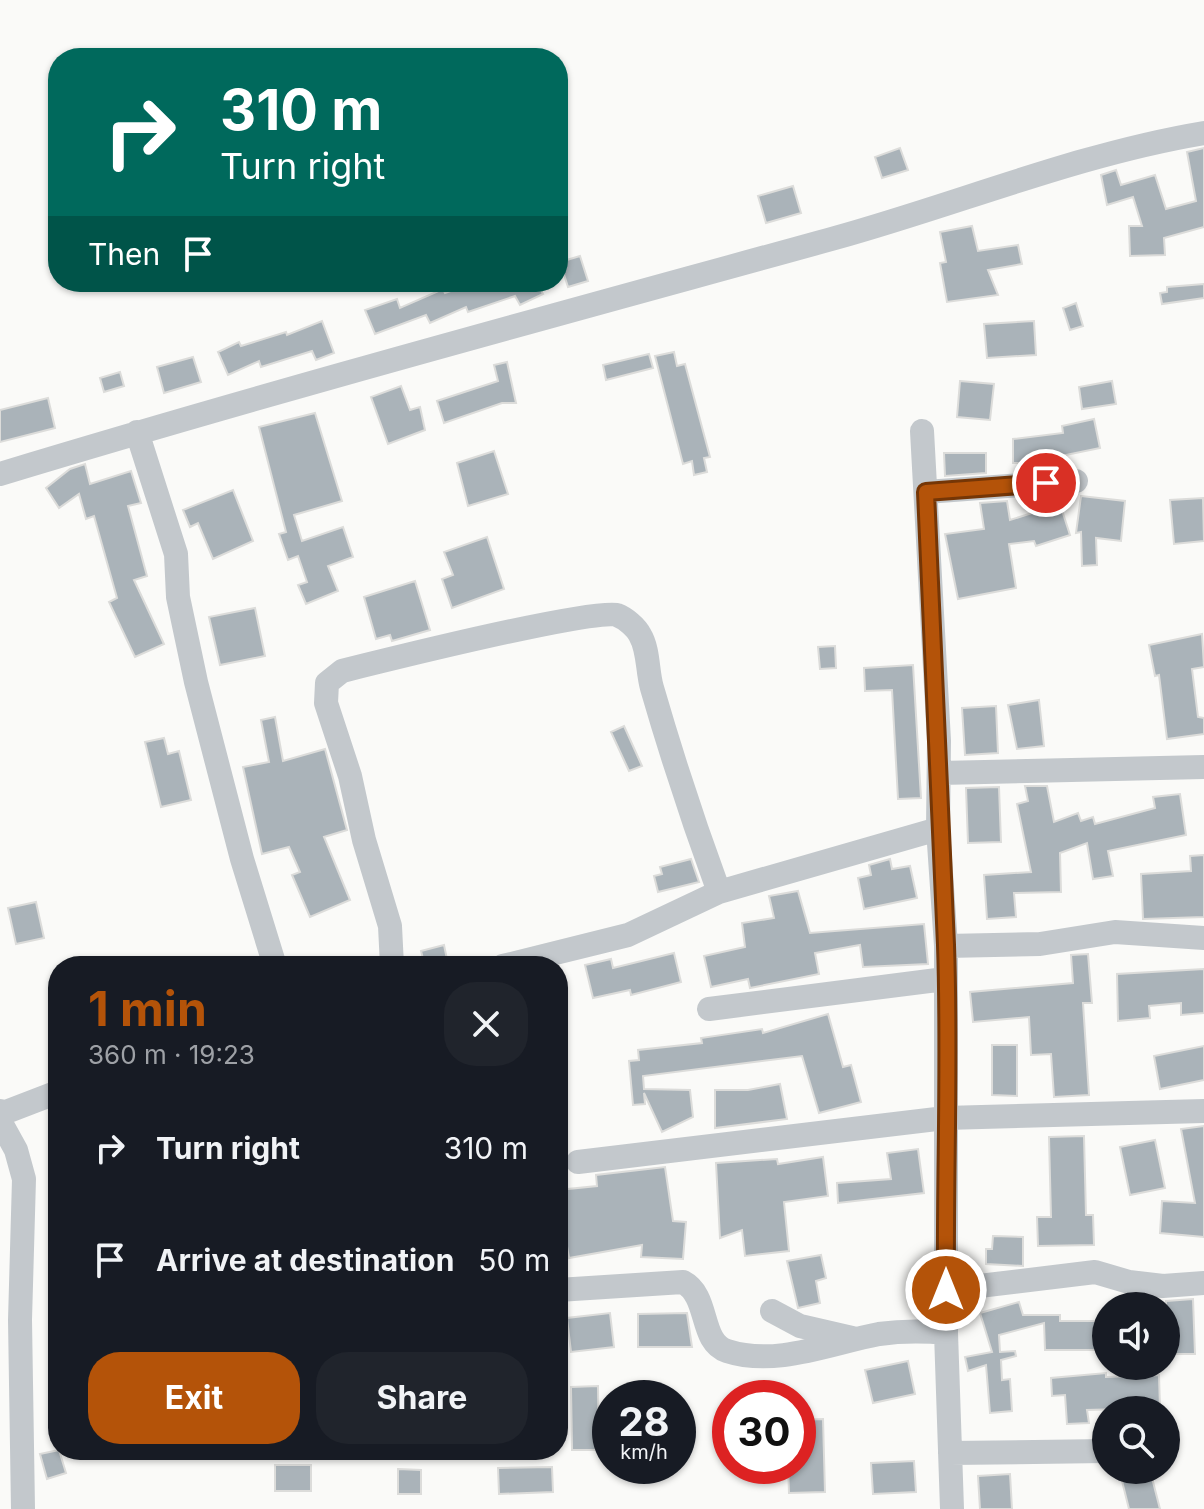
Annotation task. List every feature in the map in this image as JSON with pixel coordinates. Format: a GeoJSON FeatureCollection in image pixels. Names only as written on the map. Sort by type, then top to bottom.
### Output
{"type":"FeatureCollection","features":[{"type":"Feature","properties":{"kind":"street"},"geometry":{"type":"LineString","coordinates":[[0,474],[137,432],[879,226],[1063,169],[1204,133]]}},
{"type":"Feature","properties":{"kind":"street"},"geometry":{"type":"LineString","coordinates":[[922,431],[940,773],[938,829],[946,946],[946,1333],[952,1509]]}},
{"type":"Feature","properties":{"kind":"street"},"geometry":{"type":"LineString","coordinates":[[137,432],[176,554],[179,607],[196,682],[242,859],[272,956]]}},
{"type":"Feature","properties":{"kind":"street"},"geometry":{"type":"LineString","coordinates":[[926,492],[1076,481]]}},
{"type":"Feature","properties":{"kind":"street"},"geometry":{"type":"LineString","coordinates":[[392,956],[390,926],[324,691],[342,671],[561,621],[609,613],[619,616],[640,634],[680,786],[719,892]]}},
{"type":"Feature","properties":{"kind":"street"},"geometry":{"type":"LineString","coordinates":[[940,773],[1204,767]]}},
{"type":"Feature","properties":{"kind":"street"},"geometry":{"type":"LineString","coordinates":[[543,956],[628,935],[719,892],[938,829]]}},
{"type":"Feature","properties":{"kind":"street"},"geometry":{"type":"LineString","coordinates":[[946,946],[1040,944],[1115,932],[1204,938]]}},
{"type":"Feature","properties":{"kind":"street"},"geometry":{"type":"LineString","coordinates":[[709,1009],[945,979]]}},
{"type":"Feature","properties":{"kind":"street"},"geometry":{"type":"LineString","coordinates":[[0,1111],[6,1112],[48,1096]]}},
{"type":"Feature","properties":{"kind":"street"},"geometry":{"type":"LineString","coordinates":[[578,1162],[945,1118],[1204,1111]]}},
{"type":"Feature","properties":{"kind":"street"},"geometry":{"type":"LineString","coordinates":[[0,1121],[16,1150],[24,1179],[20,1320],[23,1509]]}},
{"type":"Feature","properties":{"kind":"street"},"geometry":{"type":"LineString","coordinates":[[946,1290],[1095,1272],[1140,1284],[1204,1283]]}},
{"type":"Feature","properties":{"kind":"street"},"geometry":{"type":"LineString","coordinates":[[568,1289],[683,1282],[693,1287],[703,1302],[712,1334],[726,1351],[764,1355],[816,1350],[881,1334],[946,1333]]}},
{"type":"Feature","properties":{"kind":"street"},"geometry":{"type":"LineString","coordinates":[[772,1311],[800,1326],[857,1340]]}},
{"type":"Feature","properties":{"kind":"street"},"geometry":{"type":"LineString","coordinates":[[950,1453],[1092,1451]]}},
{"type":"Feature","properties":{"kind":"building"},"geometry":{"type":"Polygon","coordinates":[[[900,148],[908,170],[882,178],[875,157],[900,148]]]}},
{"type":"Feature","properties":{"kind":"building"},"geometry":{"type":"Polygon","coordinates":[[[1204,148],[1204,227],[1164,238],[1165,255],[1130,256],[1129,226],[1142,226],[1133,197],[1107,205],[1101,175],[1116,170],[1121,185],[1155,175],[1166,209],[1196,201],[1187,152],[1204,148]]]}},
{"type":"Feature","properties":{"kind":"building"},"geometry":{"type":"Polygon","coordinates":[[[793,186],[801,213],[766,223],[758,196],[793,186]]]}},
{"type":"Feature","properties":{"kind":"building"},"geometry":{"type":"Polygon","coordinates":[[[972,226],[978,251],[1018,245],[1022,264],[988,270],[998,295],[947,302],[940,263],[946,262],[940,232],[972,226]]]}},
{"type":"Feature","properties":{"kind":"building"},"geometry":{"type":"Polygon","coordinates":[[[580,256],[588,281],[568,287],[568,260],[580,256]]]}},
{"type":"Feature","properties":{"kind":"building"},"geometry":{"type":"Polygon","coordinates":[[[1204,284],[1204,298],[1162,304],[1160,293],[1167,292],[1167,287],[1204,284]]]}},
{"type":"Feature","properties":{"kind":"building"},"geometry":{"type":"Polygon","coordinates":[[[436,292],[543,294],[520,305],[515,296],[468,312],[466,307],[430,323],[426,315],[375,334],[365,310],[397,299],[400,308],[436,292]]]}},
{"type":"Feature","properties":{"kind":"building"},"geometry":{"type":"Polygon","coordinates":[[[1076,303],[1083,326],[1070,330],[1063,308],[1076,303]]]}},
{"type":"Feature","properties":{"kind":"building"},"geometry":{"type":"Polygon","coordinates":[[[322,321],[334,353],[316,360],[312,351],[261,367],[259,361],[228,375],[218,352],[239,342],[241,346],[286,332],[287,335],[322,321]]]}},
{"type":"Feature","properties":{"kind":"building"},"geometry":{"type":"Polygon","coordinates":[[[1034,321],[1036,355],[987,358],[984,324],[1034,321]]]}},
{"type":"Feature","properties":{"kind":"building"},"geometry":{"type":"Polygon","coordinates":[[[674,352],[677,366],[685,364],[710,457],[704,458],[707,472],[694,475],[692,461],[683,464],[655,356],[674,352]]]}},
{"type":"Feature","properties":{"kind":"building"},"geometry":{"type":"Polygon","coordinates":[[[649,354],[653,368],[606,380],[603,365],[649,354]]]}},
{"type":"Feature","properties":{"kind":"building"},"geometry":{"type":"Polygon","coordinates":[[[193,357],[201,382],[164,393],[157,367],[193,357]]]}},
{"type":"Feature","properties":{"kind":"building"},"geometry":{"type":"Polygon","coordinates":[[[507,362],[516,403],[502,403],[444,423],[437,401],[498,381],[494,365],[507,362]]]}},
{"type":"Feature","properties":{"kind":"building"},"geometry":{"type":"Polygon","coordinates":[[[120,372],[124,386],[104,392],[100,378],[120,372]]]}},
{"type":"Feature","properties":{"kind":"building"},"geometry":{"type":"Polygon","coordinates":[[[960,381],[994,384],[990,420],[957,417],[960,381]]]}},
{"type":"Feature","properties":{"kind":"building"},"geometry":{"type":"Polygon","coordinates":[[[1112,381],[1116,404],[1082,409],[1079,387],[1112,381]]]}},
{"type":"Feature","properties":{"kind":"building"},"geometry":{"type":"Polygon","coordinates":[[[401,386],[410,410],[420,407],[425,430],[388,444],[371,397],[401,386]]]}},
{"type":"Feature","properties":{"kind":"building"},"geometry":{"type":"Polygon","coordinates":[[[48,398],[55,428],[0,442],[0,410],[48,398]]]}},
{"type":"Feature","properties":{"kind":"building"},"geometry":{"type":"Polygon","coordinates":[[[315,413],[342,501],[294,515],[302,541],[343,527],[353,557],[328,566],[338,591],[306,604],[298,585],[307,582],[298,556],[288,560],[279,534],[286,532],[259,427],[315,413]]]}},
{"type":"Feature","properties":{"kind":"building"},"geometry":{"type":"Polygon","coordinates":[[[1094,419],[1100,448],[1056,457],[1057,464],[1013,463],[1013,439],[1063,433],[1062,426],[1094,419]]]}},
{"type":"Feature","properties":{"kind":"building"},"geometry":{"type":"Polygon","coordinates":[[[494,451],[508,494],[468,506],[457,463],[494,451]]]}},
{"type":"Feature","properties":{"kind":"building"},"geometry":{"type":"Polygon","coordinates":[[[944,453],[986,453],[986,473],[945,476],[944,453]]]}},
{"type":"Feature","properties":{"kind":"building"},"geometry":{"type":"Polygon","coordinates":[[[85,464],[90,484],[131,471],[141,503],[128,506],[147,576],[134,580],[164,644],[135,657],[109,602],[117,598],[94,516],[86,519],[79,494],[59,508],[46,488],[70,469],[85,464]]]}},
{"type":"Feature","properties":{"kind":"building"},"geometry":{"type":"Polygon","coordinates":[[[233,490],[253,541],[213,559],[198,523],[190,527],[183,510],[233,490]]]}},
{"type":"Feature","properties":{"kind":"building"},"geometry":{"type":"Polygon","coordinates":[[[1081,496],[1125,501],[1121,541],[1096,538],[1097,565],[1082,566],[1081,532],[1076,533],[1081,496]]]}},
{"type":"Feature","properties":{"kind":"building"},"geometry":{"type":"Polygon","coordinates":[[[1203,498],[1204,541],[1174,544],[1170,500],[1203,498]]]}},
{"type":"Feature","properties":{"kind":"building"},"geometry":{"type":"Polygon","coordinates":[[[1007,501],[1010,520],[1060,504],[1070,535],[1036,546],[1034,541],[1009,544],[1016,588],[958,599],[945,534],[984,529],[980,503],[1007,501]]]}},
{"type":"Feature","properties":{"kind":"building"},"geometry":{"type":"Polygon","coordinates":[[[487,537],[504,589],[452,608],[442,579],[453,575],[444,552],[487,537]]]}},
{"type":"Feature","properties":{"kind":"building"},"geometry":{"type":"Polygon","coordinates":[[[415,581],[430,630],[392,641],[390,635],[376,639],[364,597],[415,581]]]}},
{"type":"Feature","properties":{"kind":"building"},"geometry":{"type":"Polygon","coordinates":[[[255,608],[265,656],[220,665],[209,617],[255,608]]]}},
{"type":"Feature","properties":{"kind":"building"},"geometry":{"type":"Polygon","coordinates":[[[1202,634],[1204,667],[1192,669],[1198,717],[1204,718],[1204,734],[1167,739],[1159,675],[1155,676],[1149,645],[1202,634]]]}},
{"type":"Feature","properties":{"kind":"building"},"geometry":{"type":"Polygon","coordinates":[[[835,646],[836,668],[820,669],[818,647],[835,646]]]}},
{"type":"Feature","properties":{"kind":"building"},"geometry":{"type":"Polygon","coordinates":[[[913,665],[921,798],[898,799],[892,690],[865,691],[864,668],[913,665]]]}},
{"type":"Feature","properties":{"kind":"building"},"geometry":{"type":"Polygon","coordinates":[[[1039,700],[1044,746],[1017,749],[1008,705],[1039,700]]]}},
{"type":"Feature","properties":{"kind":"building"},"geometry":{"type":"Polygon","coordinates":[[[996,706],[998,753],[965,755],[962,708],[996,706]]]}},
{"type":"Feature","properties":{"kind":"building"},"geometry":{"type":"Polygon","coordinates":[[[275,717],[283,761],[325,749],[347,830],[324,837],[350,900],[310,917],[292,875],[300,872],[289,847],[262,854],[243,767],[269,762],[261,720],[275,717]]]}},
{"type":"Feature","properties":{"kind":"building"},"geometry":{"type":"Polygon","coordinates":[[[624,726],[642,766],[629,771],[611,732],[624,726]]]}},
{"type":"Feature","properties":{"kind":"building"},"geometry":{"type":"Polygon","coordinates":[[[164,738],[168,754],[179,751],[191,800],[161,807],[145,742],[164,738]]]}},
{"type":"Feature","properties":{"kind":"building"},"geometry":{"type":"Polygon","coordinates":[[[1025,786],[1047,786],[1054,822],[1078,813],[1081,821],[1093,817],[1095,824],[1155,808],[1153,797],[1180,794],[1186,835],[1108,851],[1113,876],[1093,879],[1087,843],[1060,853],[1061,892],[1014,893],[1016,917],[987,919],[984,875],[1031,872],[1017,804],[1028,801],[1025,786]]]}},
{"type":"Feature","properties":{"kind":"building"},"geometry":{"type":"Polygon","coordinates":[[[999,787],[1001,842],[968,843],[966,788],[999,787]]]}},
{"type":"Feature","properties":{"kind":"building"},"geometry":{"type":"Polygon","coordinates":[[[1204,855],[1204,917],[1143,919],[1141,874],[1191,871],[1190,856],[1204,855]]]}},
{"type":"Feature","properties":{"kind":"building"},"geometry":{"type":"Polygon","coordinates":[[[691,859],[699,882],[658,892],[654,876],[662,874],[660,867],[691,859]]]}},
{"type":"Feature","properties":{"kind":"building"},"geometry":{"type":"Polygon","coordinates":[[[890,859],[892,869],[910,866],[917,898],[864,909],[858,878],[871,875],[869,865],[890,859]]]}},
{"type":"Feature","properties":{"kind":"building"},"geometry":{"type":"Polygon","coordinates":[[[798,891],[810,933],[924,924],[928,964],[863,967],[860,945],[815,953],[819,974],[750,988],[748,979],[711,987],[704,956],[745,947],[742,923],[774,918],[769,896],[798,891]]]}},
{"type":"Feature","properties":{"kind":"building"},"geometry":{"type":"Polygon","coordinates":[[[36,902],[44,938],[16,944],[8,908],[36,902]]]}},
{"type":"Feature","properties":{"kind":"building"},"geometry":{"type":"Polygon","coordinates":[[[444,945],[446,956],[422,956],[421,951],[444,945]]]}},
{"type":"Feature","properties":{"kind":"building"},"geometry":{"type":"Polygon","coordinates":[[[674,953],[681,982],[631,995],[630,990],[593,998],[585,965],[611,959],[613,968],[674,953]]]}},
{"type":"Feature","properties":{"kind":"building"},"geometry":{"type":"Polygon","coordinates":[[[1088,954],[1092,1003],[1083,1003],[1089,1095],[1054,1097],[1051,1054],[1031,1055],[1029,1017],[973,1022],[970,992],[1073,983],[1071,955],[1088,954]]]}},
{"type":"Feature","properties":{"kind":"building"},"geometry":{"type":"Polygon","coordinates":[[[1204,969],[1204,1013],[1181,1015],[1181,1003],[1149,1006],[1150,1018],[1118,1021],[1117,974],[1204,969]]]}},
{"type":"Feature","properties":{"kind":"building"},"geometry":{"type":"Polygon","coordinates":[[[828,1014],[843,1067],[851,1065],[861,1102],[819,1113],[802,1056],[643,1076],[644,1089],[690,1090],[693,1117],[662,1132],[644,1093],[645,1104],[633,1105],[629,1061],[639,1060],[638,1050],[702,1043],[701,1038],[762,1029],[763,1033],[828,1014]]]}},
{"type":"Feature","properties":{"kind":"building"},"geometry":{"type":"Polygon","coordinates":[[[992,1045],[1017,1045],[1017,1096],[992,1095],[992,1045]]]}},
{"type":"Feature","properties":{"kind":"building"},"geometry":{"type":"Polygon","coordinates":[[[1204,1046],[1204,1080],[1160,1089],[1154,1056],[1204,1046]]]}},
{"type":"Feature","properties":{"kind":"building"},"geometry":{"type":"Polygon","coordinates":[[[780,1084],[787,1119],[715,1128],[715,1090],[748,1090],[780,1084]]]}},
{"type":"Feature","properties":{"kind":"building"},"geometry":{"type":"Polygon","coordinates":[[[1204,1126],[1204,1237],[1160,1233],[1162,1201],[1195,1203],[1181,1129],[1204,1126]]]}},
{"type":"Feature","properties":{"kind":"building"},"geometry":{"type":"Polygon","coordinates":[[[1084,1136],[1086,1215],[1093,1215],[1094,1245],[1038,1246],[1037,1217],[1051,1217],[1049,1137],[1084,1136]]]}},
{"type":"Feature","properties":{"kind":"building"},"geometry":{"type":"Polygon","coordinates":[[[1155,1140],[1165,1188],[1130,1195],[1120,1147],[1155,1140]]]}},
{"type":"Feature","properties":{"kind":"building"},"geometry":{"type":"Polygon","coordinates":[[[918,1149],[924,1193],[838,1203],[837,1183],[891,1179],[887,1153],[918,1149]]]}},
{"type":"Feature","properties":{"kind":"building"},"geometry":{"type":"Polygon","coordinates":[[[823,1157],[828,1196],[784,1202],[789,1251],[745,1256],[742,1230],[720,1238],[716,1163],[777,1159],[778,1164],[823,1157]]]}},
{"type":"Feature","properties":{"kind":"building"},"geometry":{"type":"Polygon","coordinates":[[[665,1167],[673,1221],[686,1222],[683,1259],[641,1257],[642,1245],[569,1258],[568,1189],[597,1186],[596,1175],[665,1167]]]}},
{"type":"Feature","properties":{"kind":"building"},"geometry":{"type":"Polygon","coordinates":[[[993,1236],[1023,1237],[1023,1266],[986,1264],[986,1249],[992,1249],[993,1236]]]}},
{"type":"Feature","properties":{"kind":"building"},"geometry":{"type":"Polygon","coordinates":[[[821,1255],[826,1278],[816,1281],[820,1303],[798,1308],[787,1261],[821,1255]]]}},
{"type":"Feature","properties":{"kind":"building"},"geometry":{"type":"Polygon","coordinates":[[[1193,1299],[1195,1354],[1180,1354],[1180,1300],[1193,1299]]]}},
{"type":"Feature","properties":{"kind":"building"},"geometry":{"type":"Polygon","coordinates":[[[1019,1302],[1023,1315],[1060,1315],[1060,1321],[1092,1321],[1092,1350],[1045,1350],[1044,1323],[999,1335],[1000,1352],[1015,1351],[1016,1356],[1001,1360],[1002,1380],[1010,1379],[1012,1411],[990,1413],[986,1365],[968,1371],[965,1357],[992,1352],[980,1313],[1019,1302]]]}},
{"type":"Feature","properties":{"kind":"building"},"geometry":{"type":"Polygon","coordinates":[[[610,1313],[614,1347],[571,1352],[568,1318],[610,1313]]]}},
{"type":"Feature","properties":{"kind":"building"},"geometry":{"type":"Polygon","coordinates":[[[687,1313],[692,1347],[638,1347],[638,1314],[687,1313]]]}},
{"type":"Feature","properties":{"kind":"building"},"geometry":{"type":"Polygon","coordinates":[[[908,1361],[915,1394],[873,1403],[865,1370],[908,1361]]]}},
{"type":"Feature","properties":{"kind":"building"},"geometry":{"type":"Polygon","coordinates":[[[1092,1374],[1092,1380],[1159,1380],[1160,1396],[1092,1396],[1092,1410],[1087,1410],[1089,1423],[1067,1424],[1065,1395],[1052,1396],[1051,1378],[1092,1374]]]}},
{"type":"Feature","properties":{"kind":"building"},"geometry":{"type":"Polygon","coordinates":[[[592,1386],[592,1450],[572,1450],[571,1387],[592,1386]]]}},
{"type":"Feature","properties":{"kind":"building"},"geometry":{"type":"Polygon","coordinates":[[[816,1419],[823,1419],[825,1492],[789,1493],[789,1484],[816,1484],[816,1419]]]}},
{"type":"Feature","properties":{"kind":"building"},"geometry":{"type":"Polygon","coordinates":[[[48,1452],[48,1460],[62,1460],[66,1473],[47,1479],[40,1454],[48,1452]]]}},
{"type":"Feature","properties":{"kind":"building"},"geometry":{"type":"Polygon","coordinates":[[[914,1461],[916,1492],[873,1494],[871,1463],[914,1461]]]}},
{"type":"Feature","properties":{"kind":"building"},"geometry":{"type":"Polygon","coordinates":[[[275,1465],[311,1465],[311,1491],[275,1491],[275,1465]]]}},
{"type":"Feature","properties":{"kind":"building"},"geometry":{"type":"Polygon","coordinates":[[[552,1467],[553,1492],[499,1494],[498,1468],[552,1467]]]}},
{"type":"Feature","properties":{"kind":"building"},"geometry":{"type":"Polygon","coordinates":[[[398,1469],[421,1470],[421,1494],[398,1494],[398,1469]]]}},
{"type":"Feature","properties":{"kind":"building"},"geometry":{"type":"Polygon","coordinates":[[[1010,1474],[1012,1509],[980,1509],[978,1476],[1010,1474]]]}},
{"type":"Feature","properties":{"kind":"building"},"geometry":{"type":"Polygon","coordinates":[[[1123,1484],[1154,1484],[1160,1509],[1129,1509],[1123,1484]]]}},
{"type":"Feature","properties":{"kind":"route"},"geometry":{"type":"LineString","coordinates":[[946,1290],[946,946],[938,829],[941,789],[926,492],[1046,483]]}}]}
